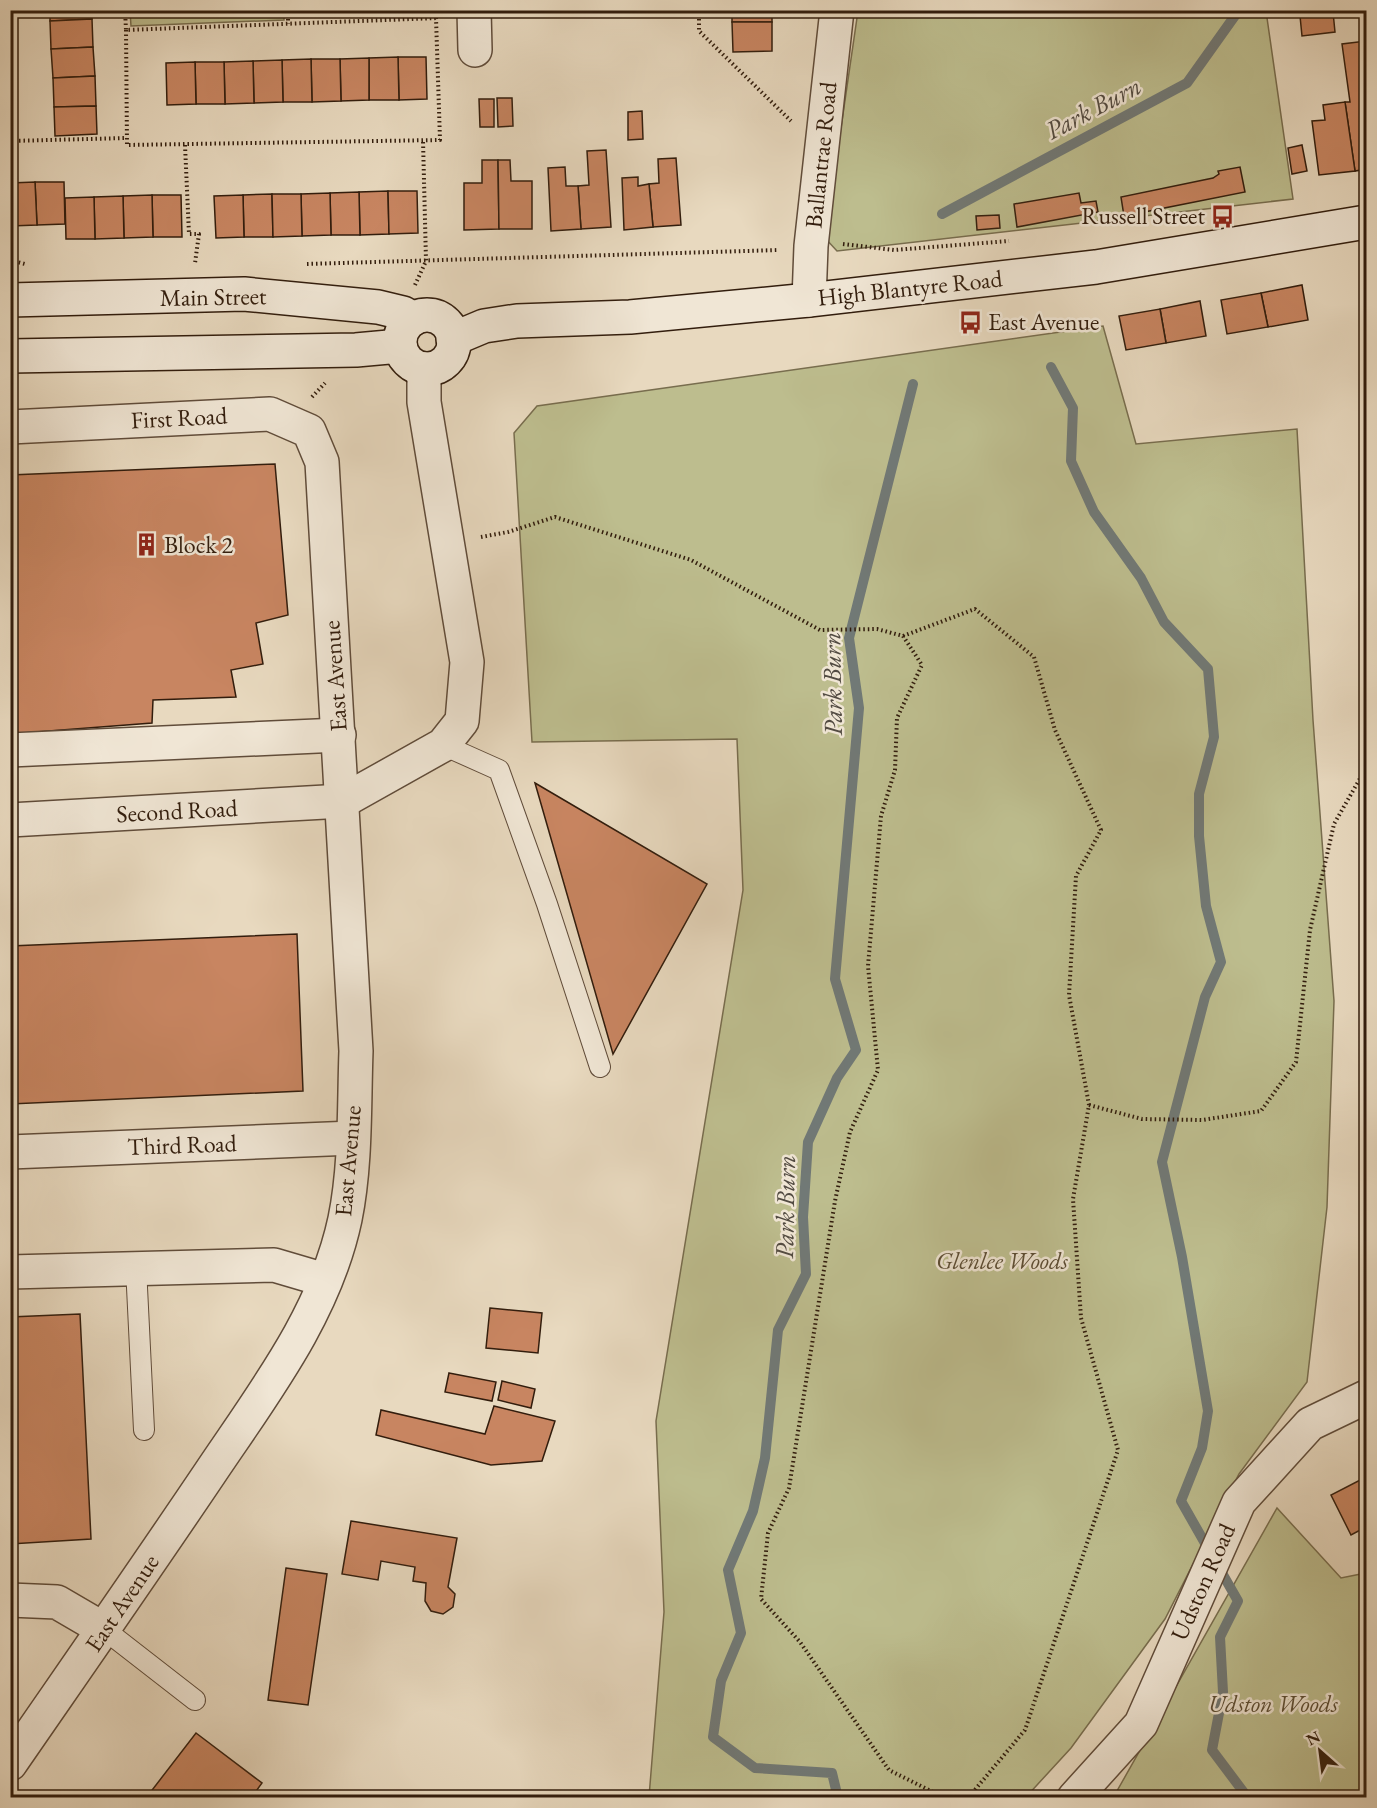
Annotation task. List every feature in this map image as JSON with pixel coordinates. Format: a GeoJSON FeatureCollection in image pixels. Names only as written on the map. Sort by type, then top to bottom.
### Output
{"type":"FeatureCollection","features":[{"type":"Feature","properties":{"kind":"street","name":"Ballantrae Road"},"geometry":{"type":"LineString","coordinates":[[809,300],[811,246],[837,10]]}},
{"type":"Feature","properties":{"kind":"street"},"geometry":{"type":"LineString","coordinates":[[474,14],[476,50]]}},
{"type":"Feature","properties":{"kind":"street","name":"High Blantyre Road"},"geometry":{"type":"LineString","coordinates":[[453,339],[484,326],[517,321],[630,317],[809,300],[1096,267],[1366,222]]}},
{"type":"Feature","properties":{"kind":"street","name":"Main Street"},"geometry":{"type":"LineString","coordinates":[[10,300],[244,294],[378,307],[403,313],[406,333]]}},
{"type":"Feature","properties":{"kind":"street"},"geometry":{"type":"LineString","coordinates":[[10,356],[340,349],[406,333],[430,315],[438,318],[451,330],[453,339],[451,355],[440,366],[424,369],[408,362],[406,333]]}},
{"type":"Feature","properties":{"kind":"street"},"geometry":{"type":"LineString","coordinates":[[343,801],[443,745],[462,721],[468,662],[424,402],[424,369]]}},
{"type":"Feature","properties":{"kind":"street","name":"First Road"},"geometry":{"type":"LineString","coordinates":[[10,427],[270,414],[309,431],[322,462]]}},
{"type":"Feature","properties":{"kind":"street","name":"East Avenue"},"geometry":{"type":"LineString","coordinates":[[10,1764],[105,1630],[293,1348],[325,1280],[345,1219],[353,1138],[356,1052],[322,462]]}},
{"type":"Feature","properties":{"kind":"street"},"geometry":{"type":"LineString","coordinates":[[10,750],[339,735]]}},
{"type":"Feature","properties":{"kind":"street","name":"Second Road"},"geometry":{"type":"LineString","coordinates":[[10,820],[343,801]]}},
{"type":"Feature","properties":{"kind":"street","name":"Third Road"},"geometry":{"type":"LineString","coordinates":[[10,1152],[353,1138]]}},
{"type":"Feature","properties":{"kind":"street"},"geometry":{"type":"LineString","coordinates":[[10,1272],[274,1265],[325,1280]]}},
{"type":"Feature","properties":{"kind":"street","name":"Udston Road"},"geometry":{"type":"LineString","coordinates":[[1074,1797],[1141,1724],[1239,1502],[1310,1425],[1366,1397]]}},
{"type":"Feature","properties":{"kind":"street"},"geometry":{"type":"LineString","coordinates":[[10,1600],[57,1602],[105,1630]]}},
{"type":"Feature","properties":{"kind":"lane"},"geometry":{"type":"LineString","coordinates":[[443,745],[499,770],[547,904],[600,1067]]}},
{"type":"Feature","properties":{"kind":"lane"},"geometry":{"type":"LineString","coordinates":[[136,1267],[144,1430]]}},
{"type":"Feature","properties":{"kind":"lane"},"geometry":{"type":"LineString","coordinates":[[105,1630],[195,1700]]}},
{"type":"Feature","properties":{"kind":"path"},"geometry":{"type":"LineString","coordinates":[[125,10],[127,145],[440,140],[436,18]]}},
{"type":"Feature","properties":{"kind":"path"},"geometry":{"type":"LineString","coordinates":[[288,10],[288,24]]}},
{"type":"Feature","properties":{"kind":"path"},"geometry":{"type":"LineString","coordinates":[[406,10],[406,19]]}},
{"type":"Feature","properties":{"kind":"path"},"geometry":{"type":"LineString","coordinates":[[699,10],[699,32],[821,151]]}},
{"type":"Feature","properties":{"kind":"path"},"geometry":{"type":"LineString","coordinates":[[126,30],[436,18],[474,14]]}},
{"type":"Feature","properties":{"kind":"path"},"geometry":{"type":"LineString","coordinates":[[10,141],[127,138]]}},
{"type":"Feature","properties":{"kind":"path"},"geometry":{"type":"LineString","coordinates":[[423,140],[426,261]]}},
{"type":"Feature","properties":{"kind":"path"},"geometry":{"type":"LineString","coordinates":[[185,145],[189,234],[199,234],[195,267],[205,266]]}},
{"type":"Feature","properties":{"kind":"path"},"geometry":{"type":"LineString","coordinates":[[306,264],[757,252],[849,244],[894,250],[1021,240]]}},
{"type":"Feature","properties":{"kind":"path"},"geometry":{"type":"LineString","coordinates":[[10,260],[30,266]]}},
{"type":"Feature","properties":{"kind":"path"},"geometry":{"type":"LineString","coordinates":[[447,543],[508,532],[555,517],[691,560],[820,630],[877,629],[903,636],[975,609],[1034,657],[1055,730],[1101,830],[1076,876],[1069,995],[1089,1105],[1073,1199],[1082,1318],[1118,1450],[1025,1730],[968,1797]]}},
{"type":"Feature","properties":{"kind":"path"},"geometry":{"type":"LineString","coordinates":[[903,636],[922,665],[897,718],[895,770],[881,816],[868,966],[878,1070],[850,1132],[835,1201],[789,1488],[768,1533],[761,1599],[800,1642],[890,1770],[945,1797]]}},
{"type":"Feature","properties":{"kind":"path"},"geometry":{"type":"LineString","coordinates":[[1089,1105],[1142,1119],[1202,1120],[1261,1111],[1296,1062],[1310,930],[1334,824],[1366,768]]}},
{"type":"Feature","properties":{"kind":"green space"},"geometry":{"type":"Polygon","coordinates":[[[130,11],[284,11],[284,20],[131,26],[130,11]]]}},
{"type":"Feature","properties":{"kind":"green space"},"geometry":{"type":"Polygon","coordinates":[[[858,11],[1266,11],[1293,199],[837,251],[825,238],[858,11]]]}},
{"type":"Feature","properties":{"kind":"green space","name":"Glenlee Woods"},"geometry":{"type":"Polygon","coordinates":[[[1103,326],[1136,444],[1297,429],[1313,720],[1334,1001],[1327,1207],[1307,1382],[1239,1474],[1165,1619],[1071,1748],[1026,1797],[649,1797],[664,1612],[656,1421],[743,890],[737,739],[532,742],[514,433],[537,406],[1103,326]]]}},
{"type":"Feature","properties":{"kind":"green space","name":"Udston Woods"},"geometry":{"type":"Polygon","coordinates":[[[1277,1508],[1341,1578],[1366,1573],[1366,1797],[1113,1798],[1277,1508]]]}},
{"type":"Feature","properties":{"kind":"building"},"geometry":{"type":"Polygon","coordinates":[[[50,10],[92,10],[92,19],[50,21],[50,10]]]}},
{"type":"Feature","properties":{"kind":"building"},"geometry":{"type":"Polygon","coordinates":[[[732,10],[772,10],[772,22],[732,22],[732,10]]]}},
{"type":"Feature","properties":{"kind":"building"},"geometry":{"type":"Polygon","coordinates":[[[1333,12],[1335,32],[1302,36],[1300,16],[1333,12]]]}},
{"type":"Feature","properties":{"kind":"building"},"geometry":{"type":"Polygon","coordinates":[[[92,19],[93,47],[51,49],[50,21],[92,19]]]}},
{"type":"Feature","properties":{"kind":"building"},"geometry":{"type":"Polygon","coordinates":[[[732,22],[772,22],[772,51],[733,52],[732,22]]]}},
{"type":"Feature","properties":{"kind":"building"},"geometry":{"type":"Polygon","coordinates":[[[1366,41],[1366,169],[1355,171],[1345,102],[1350,102],[1342,44],[1366,41]]]}},
{"type":"Feature","properties":{"kind":"building"},"geometry":{"type":"Polygon","coordinates":[[[93,47],[95,76],[53,78],[51,49],[93,47]]]}},
{"type":"Feature","properties":{"kind":"building"},"geometry":{"type":"Polygon","coordinates":[[[398,57],[426,57],[427,99],[399,100],[398,57]]]}},
{"type":"Feature","properties":{"kind":"building"},"geometry":{"type":"Polygon","coordinates":[[[398,57],[399,100],[369,100],[369,58],[398,57]]]}},
{"type":"Feature","properties":{"kind":"building"},"geometry":{"type":"Polygon","coordinates":[[[369,58],[369,100],[341,101],[340,59],[369,58]]]}},
{"type":"Feature","properties":{"kind":"building"},"geometry":{"type":"Polygon","coordinates":[[[311,59],[340,59],[341,101],[312,102],[311,59]]]}},
{"type":"Feature","properties":{"kind":"building"},"geometry":{"type":"Polygon","coordinates":[[[311,59],[312,102],[283,102],[282,60],[311,59]]]}},
{"type":"Feature","properties":{"kind":"building"},"geometry":{"type":"Polygon","coordinates":[[[282,60],[283,102],[254,103],[253,61],[282,60]]]}},
{"type":"Feature","properties":{"kind":"building"},"geometry":{"type":"Polygon","coordinates":[[[253,61],[254,103],[225,104],[224,62],[253,61]]]}},
{"type":"Feature","properties":{"kind":"building"},"geometry":{"type":"Polygon","coordinates":[[[195,62],[224,62],[225,104],[196,104],[195,62]]]}},
{"type":"Feature","properties":{"kind":"building"},"geometry":{"type":"Polygon","coordinates":[[[195,62],[196,104],[167,105],[166,63],[195,62]]]}},
{"type":"Feature","properties":{"kind":"building"},"geometry":{"type":"Polygon","coordinates":[[[95,76],[96,106],[54,107],[53,78],[95,76]]]}},
{"type":"Feature","properties":{"kind":"building"},"geometry":{"type":"Polygon","coordinates":[[[497,98],[512,98],[513,126],[498,127],[497,98]]]}},
{"type":"Feature","properties":{"kind":"building"},"geometry":{"type":"Polygon","coordinates":[[[479,99],[494,99],[494,127],[480,127],[479,99]]]}},
{"type":"Feature","properties":{"kind":"building"},"geometry":{"type":"Polygon","coordinates":[[[1345,102],[1355,171],[1319,175],[1312,121],[1325,120],[1323,105],[1345,102]]]}},
{"type":"Feature","properties":{"kind":"building"},"geometry":{"type":"Polygon","coordinates":[[[96,106],[97,134],[55,136],[54,107],[96,106]]]}},
{"type":"Feature","properties":{"kind":"building"},"geometry":{"type":"Polygon","coordinates":[[[642,111],[643,139],[628,140],[628,112],[642,111]]]}},
{"type":"Feature","properties":{"kind":"building"},"geometry":{"type":"Polygon","coordinates":[[[1302,145],[1307,171],[1292,174],[1288,148],[1302,145]]]}},
{"type":"Feature","properties":{"kind":"building"},"geometry":{"type":"Polygon","coordinates":[[[606,150],[611,227],[581,229],[578,186],[589,185],[587,151],[606,150]]]}},
{"type":"Feature","properties":{"kind":"building"},"geometry":{"type":"Polygon","coordinates":[[[676,158],[681,225],[653,227],[649,184],[659,183],[658,159],[676,158]]]}},
{"type":"Feature","properties":{"kind":"building"},"geometry":{"type":"Polygon","coordinates":[[[482,160],[498,160],[499,229],[464,230],[464,183],[482,183],[482,160]]]}},
{"type":"Feature","properties":{"kind":"building"},"geometry":{"type":"Polygon","coordinates":[[[498,160],[510,160],[511,181],[532,181],[532,229],[499,229],[498,160]]]}},
{"type":"Feature","properties":{"kind":"building"},"geometry":{"type":"Polygon","coordinates":[[[565,167],[566,186],[578,186],[581,229],[551,231],[548,168],[565,167]]]}},
{"type":"Feature","properties":{"kind":"building"},"geometry":{"type":"Polygon","coordinates":[[[1240,167],[1245,192],[1124,216],[1121,197],[1213,178],[1219,174],[1218,171],[1240,167]]]}},
{"type":"Feature","properties":{"kind":"building"},"geometry":{"type":"Polygon","coordinates":[[[638,177],[638,186],[649,184],[653,227],[624,230],[622,178],[638,177]]]}},
{"type":"Feature","properties":{"kind":"building"},"geometry":{"type":"Polygon","coordinates":[[[35,182],[64,182],[65,224],[37,225],[35,182]]]}},
{"type":"Feature","properties":{"kind":"building"},"geometry":{"type":"Polygon","coordinates":[[[35,182],[37,225],[10,226],[10,183],[35,182]]]}},
{"type":"Feature","properties":{"kind":"building"},"geometry":{"type":"Polygon","coordinates":[[[388,191],[389,234],[360,235],[359,192],[388,191]]]}},
{"type":"Feature","properties":{"kind":"building"},"geometry":{"type":"Polygon","coordinates":[[[388,191],[417,191],[418,233],[389,234],[388,191]]]}},
{"type":"Feature","properties":{"kind":"building"},"geometry":{"type":"Polygon","coordinates":[[[359,192],[360,235],[331,235],[330,193],[359,192]]]}},
{"type":"Feature","properties":{"kind":"building"},"geometry":{"type":"Polygon","coordinates":[[[330,193],[331,235],[302,236],[301,194],[330,193]]]}},
{"type":"Feature","properties":{"kind":"building"},"geometry":{"type":"Polygon","coordinates":[[[1079,193],[1081,203],[1096,201],[1098,212],[1017,227],[1014,204],[1079,193]]]}},
{"type":"Feature","properties":{"kind":"building"},"geometry":{"type":"Polygon","coordinates":[[[272,194],[273,237],[244,237],[243,195],[272,194]]]}},
{"type":"Feature","properties":{"kind":"building"},"geometry":{"type":"Polygon","coordinates":[[[272,194],[301,194],[302,236],[273,237],[272,194]]]}},
{"type":"Feature","properties":{"kind":"building"},"geometry":{"type":"Polygon","coordinates":[[[152,195],[181,195],[182,237],[153,237],[152,195]]]}},
{"type":"Feature","properties":{"kind":"building"},"geometry":{"type":"Polygon","coordinates":[[[152,195],[153,237],[124,238],[123,196],[152,195]]]}},
{"type":"Feature","properties":{"kind":"building"},"geometry":{"type":"Polygon","coordinates":[[[243,195],[244,237],[216,238],[214,196],[243,195]]]}},
{"type":"Feature","properties":{"kind":"building"},"geometry":{"type":"Polygon","coordinates":[[[123,196],[124,238],[95,239],[94,197],[123,196]]]}},
{"type":"Feature","properties":{"kind":"building"},"geometry":{"type":"Polygon","coordinates":[[[94,197],[95,239],[66,239],[65,198],[94,197]]]}},
{"type":"Feature","properties":{"kind":"building"},"geometry":{"type":"Polygon","coordinates":[[[999,215],[1000,228],[977,230],[976,216],[999,215]]]}},
{"type":"Feature","properties":{"kind":"building"},"geometry":{"type":"Polygon","coordinates":[[[1366,278],[1366,315],[1361,279],[1366,278]]]}},
{"type":"Feature","properties":{"kind":"building"},"geometry":{"type":"Polygon","coordinates":[[[1302,285],[1308,320],[1268,327],[1261,293],[1302,285]]]}},
{"type":"Feature","properties":{"kind":"building"},"geometry":{"type":"Polygon","coordinates":[[[1261,293],[1268,327],[1227,334],[1221,300],[1261,293]]]}},
{"type":"Feature","properties":{"kind":"building"},"geometry":{"type":"Polygon","coordinates":[[[1200,301],[1206,336],[1166,343],[1160,309],[1200,301]]]}},
{"type":"Feature","properties":{"kind":"building"},"geometry":{"type":"Polygon","coordinates":[[[1160,309],[1166,343],[1126,350],[1119,316],[1160,309]]]}},
{"type":"Feature","properties":{"kind":"building","name":"Block 2"},"geometry":{"type":"Polygon","coordinates":[[[275,464],[288,615],[256,623],[263,664],[231,670],[236,697],[153,700],[152,723],[10,734],[10,475],[275,464]]]}},
{"type":"Feature","properties":{"kind":"building"},"geometry":{"type":"Polygon","coordinates":[[[535,783],[707,884],[613,1054],[535,783]]]}},
{"type":"Feature","properties":{"kind":"building"},"geometry":{"type":"Polygon","coordinates":[[[297,934],[303,1091],[10,1104],[10,946],[297,934]]]}},
{"type":"Feature","properties":{"kind":"building"},"geometry":{"type":"Polygon","coordinates":[[[490,1308],[542,1313],[538,1353],[486,1348],[490,1308]]]}},
{"type":"Feature","properties":{"kind":"building"},"geometry":{"type":"Polygon","coordinates":[[[80,1314],[91,1539],[10,1544],[10,1317],[80,1314]]]}},
{"type":"Feature","properties":{"kind":"building"},"geometry":{"type":"Polygon","coordinates":[[[449,1373],[496,1382],[492,1401],[445,1392],[449,1373]]]}},
{"type":"Feature","properties":{"kind":"building"},"geometry":{"type":"Polygon","coordinates":[[[502,1381],[535,1389],[531,1408],[498,1400],[502,1381]]]}},
{"type":"Feature","properties":{"kind":"building"},"geometry":{"type":"Polygon","coordinates":[[[494,1406],[555,1421],[542,1461],[491,1465],[376,1435],[381,1410],[485,1434],[494,1406]]]}},
{"type":"Feature","properties":{"kind":"building"},"geometry":{"type":"Polygon","coordinates":[[[1366,1477],[1366,1527],[1351,1535],[1331,1495],[1366,1477]]]}},
{"type":"Feature","properties":{"kind":"building"},"geometry":{"type":"Polygon","coordinates":[[[351,1521],[457,1538],[448,1587],[455,1594],[453,1607],[443,1614],[431,1611],[425,1601],[426,1583],[413,1581],[415,1567],[381,1561],[378,1580],[342,1574],[351,1521]]]}},
{"type":"Feature","properties":{"kind":"building"},"geometry":{"type":"Polygon","coordinates":[[[286,1568],[327,1574],[308,1705],[268,1700],[286,1568]]]}},
{"type":"Feature","properties":{"kind":"building"},"geometry":{"type":"Polygon","coordinates":[[[196,1733],[262,1783],[251,1798],[146,1798],[196,1733]]]}},
{"type":"Feature","properties":{"kind":"waterway","name":"Park Burn"},"geometry":{"type":"LineString","coordinates":[[942,214],[1187,83],[1239,10]]}},
{"type":"Feature","properties":{"kind":"waterway"},"geometry":{"type":"LineString","coordinates":[[1051,367],[1073,408],[1071,461],[1094,512],[1141,578],[1164,622],[1208,669],[1214,737],[1199,794],[1199,836],[1206,906],[1221,962],[1205,997],[1162,1162],[1182,1257],[1208,1411],[1202,1448],[1181,1501],[1210,1552]]}},
{"type":"Feature","properties":{"kind":"waterway","name":"Park Burn"},"geometry":{"type":"LineString","coordinates":[[838,1798],[832,1773],[755,1768],[713,1737],[721,1681],[741,1633],[728,1570],[753,1511],[765,1458],[778,1330],[806,1274],[803,1217],[808,1142],[837,1078],[856,1050],[835,979],[859,708],[849,638],[913,384]]}},
{"type":"Feature","properties":{"kind":"waterway"},"geometry":{"type":"LineString","coordinates":[[1218,1566],[1238,1601],[1220,1637],[1223,1692],[1212,1750],[1248,1798]]}},
{"type":"Feature","properties":{"kind":"place","name":"Russell Street"},"geometry":{"type":"Point","coordinates":[1223,216]}},
{"type":"Feature","properties":{"kind":"place","name":"East Avenue"},"geometry":{"type":"Point","coordinates":[970,322]}},
{"type":"Feature","properties":{"kind":"place","name":"Block 2"},"geometry":{"type":"Point","coordinates":[146,545]}}]}
